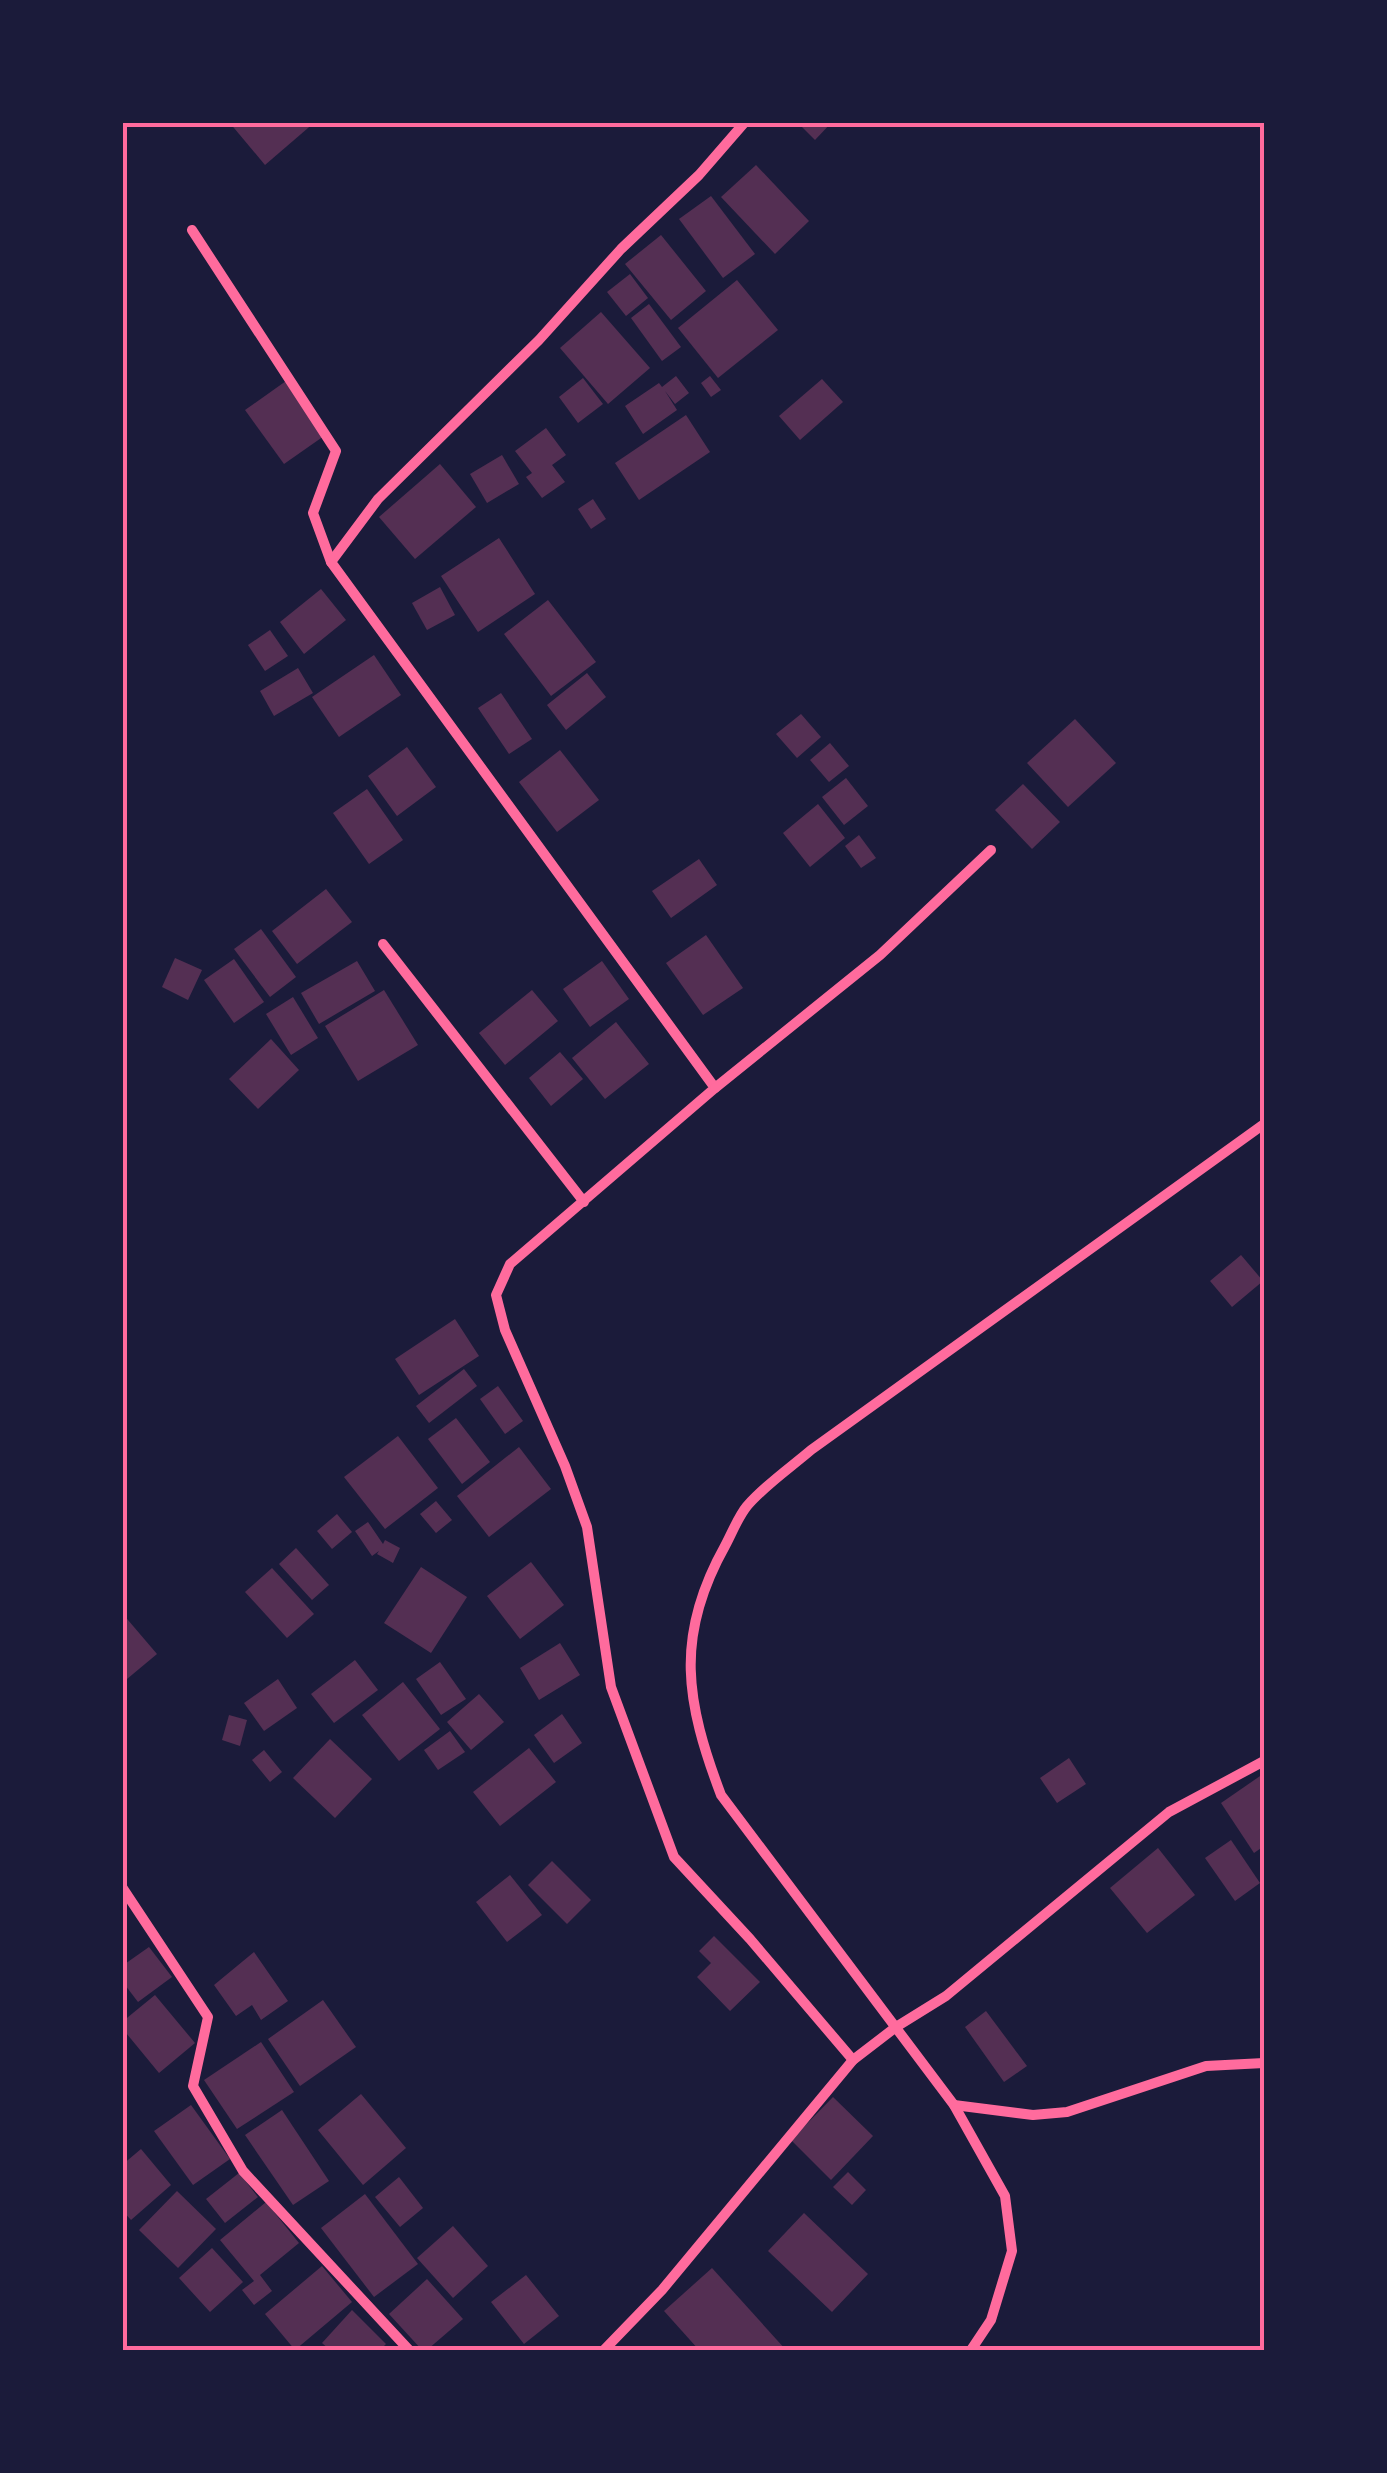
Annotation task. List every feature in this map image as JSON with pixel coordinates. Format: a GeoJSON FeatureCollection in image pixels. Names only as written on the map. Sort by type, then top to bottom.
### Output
{"type":"FeatureCollection","features":[{"type":"Feature","properties":{"kind":"street"},"geometry":{"type":"LineString","coordinates":[[331,562],[378,499],[539,340],[621,248],[699,175],[746,122]]}},
{"type":"Feature","properties":{"kind":"street"},"geometry":{"type":"LineString","coordinates":[[192,230],[336,451],[313,513],[331,562],[715,1088]]}},
{"type":"Feature","properties":{"kind":"street"},"geometry":{"type":"LineString","coordinates":[[853,2060],[674,1857],[611,1687],[587,1528],[505,1330],[496,1295],[510,1264],[715,1088],[880,954],[992,850]]}},
{"type":"Feature","properties":{"kind":"street"},"geometry":{"type":"LineString","coordinates":[[383,944],[584,1202]]}},
{"type":"Feature","properties":{"kind":"street"},"geometry":{"type":"LineString","coordinates":[[971,2350],[991,2320],[1012,2251],[1005,2196],[954,2106],[721,1794],[700,1738],[688,1680],[695,1616],[713,1566],[746,1507],[811,1450],[1264,1124]]}},
{"type":"Feature","properties":{"kind":"street"},"geometry":{"type":"LineString","coordinates":[[604,2350],[662,2290],[853,2060],[896,2026],[946,1996],[1169,1812],[1264,1760]]}},
{"type":"Feature","properties":{"kind":"street"},"geometry":{"type":"LineString","coordinates":[[122,1888],[208,2017],[193,2086],[243,2171],[409,2350]]}},
{"type":"Feature","properties":{"kind":"street"},"geometry":{"type":"LineString","coordinates":[[954,2106],[1033,2115],[1067,2112],[1206,2066],[1264,2063]]}},
{"type":"Feature","properties":{"kind":"building"},"geometry":{"type":"Polygon","coordinates":[[[229,122],[315,122],[265,165],[229,122]]]}},
{"type":"Feature","properties":{"kind":"building"},"geometry":{"type":"Polygon","coordinates":[[[797,122],[832,122],[815,140],[797,122]]]}},
{"type":"Feature","properties":{"kind":"building"},"geometry":{"type":"Polygon","coordinates":[[[756,165],[809,221],[775,254],[721,197],[756,165]]]}},
{"type":"Feature","properties":{"kind":"building"},"geometry":{"type":"Polygon","coordinates":[[[711,196],[755,254],[723,278],[679,219],[711,196]]]}},
{"type":"Feature","properties":{"kind":"building"},"geometry":{"type":"Polygon","coordinates":[[[661,235],[706,291],[671,320],[625,264],[661,235]]]}},
{"type":"Feature","properties":{"kind":"building"},"geometry":{"type":"Polygon","coordinates":[[[630,274],[648,298],[626,316],[607,292],[630,274]]]}},
{"type":"Feature","properties":{"kind":"building"},"geometry":{"type":"Polygon","coordinates":[[[737,280],[778,330],[718,378],[678,328],[737,280]]]}},
{"type":"Feature","properties":{"kind":"building"},"geometry":{"type":"Polygon","coordinates":[[[649,304],[681,347],[662,361],[631,318],[649,304]]]}},
{"type":"Feature","properties":{"kind":"building"},"geometry":{"type":"Polygon","coordinates":[[[601,312],[650,368],[608,404],[560,348],[601,312]]]}},
{"type":"Feature","properties":{"kind":"building"},"geometry":{"type":"Polygon","coordinates":[[[676,376],[689,393],[675,404],[665,391],[677,410],[643,434],[625,406],[676,376]]]}},
{"type":"Feature","properties":{"kind":"building"},"geometry":{"type":"Polygon","coordinates":[[[710,376],[721,390],[711,397],[701,383],[710,376]]]}},
{"type":"Feature","properties":{"kind":"building"},"geometry":{"type":"Polygon","coordinates":[[[583,378],[603,404],[578,423],[559,397],[583,378]]]}},
{"type":"Feature","properties":{"kind":"building"},"geometry":{"type":"Polygon","coordinates":[[[822,379],[843,402],[800,440],[779,416],[822,379]]]}},
{"type":"Feature","properties":{"kind":"building"},"geometry":{"type":"Polygon","coordinates":[[[286,381],[324,436],[284,464],[245,410],[286,381]]]}},
{"type":"Feature","properties":{"kind":"building"},"geometry":{"type":"Polygon","coordinates":[[[686,415],[710,452],[639,500],[615,463],[686,415]]]}},
{"type":"Feature","properties":{"kind":"building"},"geometry":{"type":"Polygon","coordinates":[[[546,428],[566,455],[552,465],[565,482],[542,498],[526,477],[532,473],[515,451],[546,428]]]}},
{"type":"Feature","properties":{"kind":"building"},"geometry":{"type":"Polygon","coordinates":[[[502,455],[519,484],[487,503],[470,474],[502,455]]]}},
{"type":"Feature","properties":{"kind":"building"},"geometry":{"type":"Polygon","coordinates":[[[440,464],[476,507],[415,559],[379,517],[440,464]]]}},
{"type":"Feature","properties":{"kind":"building"},"geometry":{"type":"Polygon","coordinates":[[[593,499],[606,519],[591,529],[578,509],[593,499]]]}},
{"type":"Feature","properties":{"kind":"building"},"geometry":{"type":"Polygon","coordinates":[[[499,538],[535,594],[478,632],[441,576],[499,538]]]}},
{"type":"Feature","properties":{"kind":"building"},"geometry":{"type":"Polygon","coordinates":[[[440,587],[455,615],[427,630],[412,603],[440,587]]]}},
{"type":"Feature","properties":{"kind":"building"},"geometry":{"type":"Polygon","coordinates":[[[321,589],[346,620],[304,654],[280,622],[321,589]]]}},
{"type":"Feature","properties":{"kind":"building"},"geometry":{"type":"Polygon","coordinates":[[[548,600],[596,662],[551,696],[504,634],[548,600]]]}},
{"type":"Feature","properties":{"kind":"building"},"geometry":{"type":"Polygon","coordinates":[[[270,630],[288,656],[265,671],[248,645],[270,630]]]}},
{"type":"Feature","properties":{"kind":"building"},"geometry":{"type":"Polygon","coordinates":[[[374,655],[401,695],[339,737],[312,697],[374,655]]]}},
{"type":"Feature","properties":{"kind":"building"},"geometry":{"type":"Polygon","coordinates":[[[298,668],[313,693],[274,716],[260,691],[298,668]]]}},
{"type":"Feature","properties":{"kind":"building"},"geometry":{"type":"Polygon","coordinates":[[[587,673],[606,697],[566,730],[547,705],[587,673]]]}},
{"type":"Feature","properties":{"kind":"building"},"geometry":{"type":"Polygon","coordinates":[[[501,693],[532,739],[509,754],[478,708],[501,693]]]}},
{"type":"Feature","properties":{"kind":"building"},"geometry":{"type":"Polygon","coordinates":[[[801,714],[821,737],[797,758],[776,734],[801,714]]]}},
{"type":"Feature","properties":{"kind":"building"},"geometry":{"type":"Polygon","coordinates":[[[1075,719],[1116,763],[1068,807],[1027,763],[1075,719]]]}},
{"type":"Feature","properties":{"kind":"building"},"geometry":{"type":"Polygon","coordinates":[[[830,743],[849,766],[829,782],[810,760],[830,743]]]}},
{"type":"Feature","properties":{"kind":"building"},"geometry":{"type":"Polygon","coordinates":[[[407,747],[436,787],[397,816],[368,776],[407,747]]]}},
{"type":"Feature","properties":{"kind":"building"},"geometry":{"type":"Polygon","coordinates":[[[560,750],[599,800],[557,832],[519,782],[560,750]]]}},
{"type":"Feature","properties":{"kind":"building"},"geometry":{"type":"Polygon","coordinates":[[[846,778],[868,806],[844,825],[822,797],[846,778]]]}},
{"type":"Feature","properties":{"kind":"building"},"geometry":{"type":"Polygon","coordinates":[[[1023,784],[1060,822],[1032,849],[995,810],[1023,784]]]}},
{"type":"Feature","properties":{"kind":"building"},"geometry":{"type":"Polygon","coordinates":[[[367,789],[403,840],[369,864],[333,813],[367,789]]]}},
{"type":"Feature","properties":{"kind":"building"},"geometry":{"type":"Polygon","coordinates":[[[818,804],[845,838],[810,867],[783,833],[818,804]]]}},
{"type":"Feature","properties":{"kind":"building"},"geometry":{"type":"Polygon","coordinates":[[[859,835],[876,858],[861,868],[845,846],[859,835]]]}},
{"type":"Feature","properties":{"kind":"building"},"geometry":{"type":"Polygon","coordinates":[[[699,859],[717,885],[671,918],[652,891],[699,859]]]}},
{"type":"Feature","properties":{"kind":"building"},"geometry":{"type":"Polygon","coordinates":[[[326,889],[352,922],[297,964],[272,931],[326,889]]]}},
{"type":"Feature","properties":{"kind":"building"},"geometry":{"type":"Polygon","coordinates":[[[261,929],[296,977],[270,997],[234,949],[261,929]]]}},
{"type":"Feature","properties":{"kind":"building"},"geometry":{"type":"Polygon","coordinates":[[[706,935],[743,988],[703,1015],[666,963],[706,935]]]}},
{"type":"Feature","properties":{"kind":"building"},"geometry":{"type":"Polygon","coordinates":[[[175,958],[202,970],[188,1000],[162,987],[175,958]]]}},
{"type":"Feature","properties":{"kind":"building"},"geometry":{"type":"Polygon","coordinates":[[[234,959],[264,1002],[234,1023],[204,980],[234,959]]]}},
{"type":"Feature","properties":{"kind":"building"},"geometry":{"type":"Polygon","coordinates":[[[357,961],[375,991],[319,1024],[301,993],[357,961]]]}},
{"type":"Feature","properties":{"kind":"building"},"geometry":{"type":"Polygon","coordinates":[[[602,961],[629,999],[590,1027],[563,989],[602,961]]]}},
{"type":"Feature","properties":{"kind":"building"},"geometry":{"type":"Polygon","coordinates":[[[384,990],[418,1045],[358,1081],[325,1026],[384,990]]]}},
{"type":"Feature","properties":{"kind":"building"},"geometry":{"type":"Polygon","coordinates":[[[532,990],[558,1021],[505,1065],[479,1033],[532,990]]]}},
{"type":"Feature","properties":{"kind":"building"},"geometry":{"type":"Polygon","coordinates":[[[293,997],[318,1038],[291,1055],[266,1014],[293,997]]]}},
{"type":"Feature","properties":{"kind":"building"},"geometry":{"type":"Polygon","coordinates":[[[616,1022],[649,1064],[605,1099],[572,1058],[616,1022]]]}},
{"type":"Feature","properties":{"kind":"building"},"geometry":{"type":"Polygon","coordinates":[[[271,1039],[299,1070],[258,1109],[229,1079],[271,1039]]]}},
{"type":"Feature","properties":{"kind":"building"},"geometry":{"type":"Polygon","coordinates":[[[560,1052],[583,1079],[551,1106],[529,1078],[560,1052]]]}},
{"type":"Feature","properties":{"kind":"building"},"geometry":{"type":"Polygon","coordinates":[[[1241,1255],[1263,1281],[1232,1307],[1210,1281],[1241,1255]]]}},
{"type":"Feature","properties":{"kind":"building"},"geometry":{"type":"Polygon","coordinates":[[[455,1319],[479,1356],[419,1395],[395,1359],[455,1319]]]}},
{"type":"Feature","properties":{"kind":"building"},"geometry":{"type":"Polygon","coordinates":[[[464,1369],[477,1386],[429,1423],[416,1406],[464,1369]]]}},
{"type":"Feature","properties":{"kind":"building"},"geometry":{"type":"Polygon","coordinates":[[[498,1386],[523,1421],[505,1434],[480,1399],[498,1386]]]}},
{"type":"Feature","properties":{"kind":"building"},"geometry":{"type":"Polygon","coordinates":[[[456,1418],[490,1462],[462,1484],[428,1439],[456,1418]]]}},
{"type":"Feature","properties":{"kind":"building"},"geometry":{"type":"Polygon","coordinates":[[[398,1436],[438,1488],[385,1529],[344,1477],[398,1436]]]}},
{"type":"Feature","properties":{"kind":"building"},"geometry":{"type":"Polygon","coordinates":[[[519,1447],[551,1489],[489,1537],[457,1496],[519,1447]]]}},
{"type":"Feature","properties":{"kind":"building"},"geometry":{"type":"Polygon","coordinates":[[[436,1501],[452,1520],[436,1533],[420,1514],[436,1501]]]}},
{"type":"Feature","properties":{"kind":"building"},"geometry":{"type":"Polygon","coordinates":[[[337,1514],[352,1532],[332,1549],[317,1531],[337,1514]]]}},
{"type":"Feature","properties":{"kind":"building"},"geometry":{"type":"Polygon","coordinates":[[[368,1522],[383,1544],[385,1540],[400,1548],[393,1563],[377,1554],[379,1551],[372,1556],[355,1531],[368,1522]]]}},
{"type":"Feature","properties":{"kind":"building"},"geometry":{"type":"Polygon","coordinates":[[[296,1548],[329,1585],[312,1600],[279,1564],[296,1548]]]}},
{"type":"Feature","properties":{"kind":"building"},"geometry":{"type":"Polygon","coordinates":[[[531,1562],[564,1605],[520,1639],[487,1596],[531,1562]]]}},
{"type":"Feature","properties":{"kind":"building"},"geometry":{"type":"Polygon","coordinates":[[[421,1567],[467,1597],[431,1653],[384,1623],[421,1567]]]}},
{"type":"Feature","properties":{"kind":"building"},"geometry":{"type":"Polygon","coordinates":[[[272,1568],[314,1614],[287,1638],[245,1592],[272,1568]]]}},
{"type":"Feature","properties":{"kind":"building"},"geometry":{"type":"Polygon","coordinates":[[[122,1613],[157,1654],[127,1679],[122,1674],[122,1613]]]}},
{"type":"Feature","properties":{"kind":"building"},"geometry":{"type":"Polygon","coordinates":[[[560,1643],[580,1675],[539,1700],[520,1668],[560,1643]]]}},
{"type":"Feature","properties":{"kind":"building"},"geometry":{"type":"Polygon","coordinates":[[[355,1660],[378,1690],[334,1723],[311,1694],[355,1660]]]}},
{"type":"Feature","properties":{"kind":"building"},"geometry":{"type":"Polygon","coordinates":[[[440,1662],[466,1699],[441,1715],[416,1679],[440,1662]]]}},
{"type":"Feature","properties":{"kind":"building"},"geometry":{"type":"Polygon","coordinates":[[[278,1679],[297,1708],[264,1731],[244,1703],[278,1679]]]}},
{"type":"Feature","properties":{"kind":"building"},"geometry":{"type":"Polygon","coordinates":[[[403,1682],[440,1729],[399,1761],[362,1715],[403,1682]]]}},
{"type":"Feature","properties":{"kind":"building"},"geometry":{"type":"Polygon","coordinates":[[[479,1694],[504,1722],[471,1750],[447,1722],[479,1694]]]}},
{"type":"Feature","properties":{"kind":"building"},"geometry":{"type":"Polygon","coordinates":[[[562,1714],[582,1743],[554,1763],[534,1735],[562,1714]]]}},
{"type":"Feature","properties":{"kind":"building"},"geometry":{"type":"Polygon","coordinates":[[[229,1715],[247,1720],[240,1746],[222,1740],[229,1715]]]}},
{"type":"Feature","properties":{"kind":"building"},"geometry":{"type":"Polygon","coordinates":[[[450,1731],[465,1752],[438,1770],[424,1750],[450,1731]]]}},
{"type":"Feature","properties":{"kind":"building"},"geometry":{"type":"Polygon","coordinates":[[[330,1739],[372,1779],[335,1818],[293,1778],[330,1739]]]}},
{"type":"Feature","properties":{"kind":"building"},"geometry":{"type":"Polygon","coordinates":[[[529,1748],[556,1782],[500,1826],[473,1792],[529,1748]]]}},
{"type":"Feature","properties":{"kind":"building"},"geometry":{"type":"Polygon","coordinates":[[[264,1750],[282,1772],[270,1782],[252,1760],[264,1750]]]}},
{"type":"Feature","properties":{"kind":"building"},"geometry":{"type":"Polygon","coordinates":[[[1069,1758],[1086,1784],[1057,1803],[1040,1778],[1069,1758]]]}},
{"type":"Feature","properties":{"kind":"building"},"geometry":{"type":"Polygon","coordinates":[[[1263,1774],[1264,1846],[1254,1853],[1221,1803],[1263,1774]]]}},
{"type":"Feature","properties":{"kind":"building"},"geometry":{"type":"Polygon","coordinates":[[[1231,1840],[1260,1883],[1235,1901],[1205,1858],[1231,1840]]]}},
{"type":"Feature","properties":{"kind":"building"},"geometry":{"type":"Polygon","coordinates":[[[1158,1848],[1195,1895],[1147,1933],[1110,1888],[1158,1848]]]}},
{"type":"Feature","properties":{"kind":"building"},"geometry":{"type":"Polygon","coordinates":[[[552,1861],[591,1900],[567,1924],[528,1885],[552,1861]]]}},
{"type":"Feature","properties":{"kind":"building"},"geometry":{"type":"Polygon","coordinates":[[[510,1875],[542,1915],[507,1942],[476,1902],[510,1875]]]}},
{"type":"Feature","properties":{"kind":"building"},"geometry":{"type":"Polygon","coordinates":[[[714,1936],[760,1982],[730,2011],[697,1977],[711,1963],[699,1951],[714,1936]]]}},
{"type":"Feature","properties":{"kind":"building"},"geometry":{"type":"Polygon","coordinates":[[[149,1947],[172,1977],[138,2002],[122,1981],[122,1966],[149,1947]]]}},
{"type":"Feature","properties":{"kind":"building"},"geometry":{"type":"Polygon","coordinates":[[[254,1952],[288,2001],[261,2020],[252,2005],[236,2016],[214,1985],[254,1952]]]}},
{"type":"Feature","properties":{"kind":"building"},"geometry":{"type":"Polygon","coordinates":[[[155,1995],[195,2043],[159,2073],[122,2028],[122,2022],[155,1995]]]}},
{"type":"Feature","properties":{"kind":"building"},"geometry":{"type":"Polygon","coordinates":[[[323,2000],[356,2047],[300,2086],[268,2039],[323,2000]]]}},
{"type":"Feature","properties":{"kind":"building"},"geometry":{"type":"Polygon","coordinates":[[[986,2011],[1027,2066],[1004,2082],[965,2027],[986,2011]]]}},
{"type":"Feature","properties":{"kind":"building"},"geometry":{"type":"Polygon","coordinates":[[[261,2042],[294,2092],[237,2129],[204,2080],[261,2042]]]}},
{"type":"Feature","properties":{"kind":"building"},"geometry":{"type":"Polygon","coordinates":[[[361,2094],[406,2148],[363,2185],[318,2130],[361,2094]]]}},
{"type":"Feature","properties":{"kind":"building"},"geometry":{"type":"Polygon","coordinates":[[[833,2097],[873,2136],[831,2180],[791,2140],[833,2097]]]}},
{"type":"Feature","properties":{"kind":"building"},"geometry":{"type":"Polygon","coordinates":[[[191,2105],[230,2159],[193,2185],[154,2131],[191,2105]]]}},
{"type":"Feature","properties":{"kind":"building"},"geometry":{"type":"Polygon","coordinates":[[[282,2110],[329,2181],[293,2205],[245,2135],[282,2110]]]}},
{"type":"Feature","properties":{"kind":"building"},"geometry":{"type":"Polygon","coordinates":[[[141,2149],[171,2185],[131,2220],[122,2210],[122,2165],[141,2149]]]}},
{"type":"Feature","properties":{"kind":"building"},"geometry":{"type":"Polygon","coordinates":[[[848,2172],[866,2190],[852,2205],[833,2187],[848,2172]]]}},
{"type":"Feature","properties":{"kind":"building"},"geometry":{"type":"Polygon","coordinates":[[[239,2173],[258,2197],[225,2223],[206,2199],[239,2173]]]}},
{"type":"Feature","properties":{"kind":"building"},"geometry":{"type":"Polygon","coordinates":[[[399,2177],[423,2208],[400,2227],[375,2197],[399,2177]]]}},
{"type":"Feature","properties":{"kind":"building"},"geometry":{"type":"Polygon","coordinates":[[[177,2191],[216,2229],[178,2268],[139,2230],[177,2191]]]}},
{"type":"Feature","properties":{"kind":"building"},"geometry":{"type":"Polygon","coordinates":[[[365,2194],[418,2264],[374,2297],[321,2228],[365,2194]]]}},
{"type":"Feature","properties":{"kind":"building"},"geometry":{"type":"Polygon","coordinates":[[[266,2202],[299,2243],[260,2275],[272,2291],[254,2305],[242,2290],[254,2281],[220,2240],[266,2202]]]}},
{"type":"Feature","properties":{"kind":"building"},"geometry":{"type":"Polygon","coordinates":[[[804,2213],[868,2274],[832,2312],[768,2251],[804,2213]]]}},
{"type":"Feature","properties":{"kind":"building"},"geometry":{"type":"Polygon","coordinates":[[[453,2226],[488,2266],[453,2298],[417,2258],[453,2226]]]}},
{"type":"Feature","properties":{"kind":"building"},"geometry":{"type":"Polygon","coordinates":[[[212,2248],[243,2282],[210,2312],[179,2278],[212,2248]]]}},
{"type":"Feature","properties":{"kind":"building"},"geometry":{"type":"Polygon","coordinates":[[[322,2266],[352,2302],[295,2350],[265,2314],[322,2266]]]}},
{"type":"Feature","properties":{"kind":"building"},"geometry":{"type":"Polygon","coordinates":[[[712,2268],[786,2350],[699,2350],[664,2311],[712,2268]]]}},
{"type":"Feature","properties":{"kind":"building"},"geometry":{"type":"Polygon","coordinates":[[[526,2275],[559,2316],[524,2344],[491,2302],[526,2275]]]}},
{"type":"Feature","properties":{"kind":"building"},"geometry":{"type":"Polygon","coordinates":[[[427,2279],[463,2319],[427,2350],[422,2350],[389,2314],[427,2279]]]}},
{"type":"Feature","properties":{"kind":"building"},"geometry":{"type":"Polygon","coordinates":[[[352,2310],[386,2344],[380,2350],[330,2350],[322,2343],[352,2310]]]}}]}
